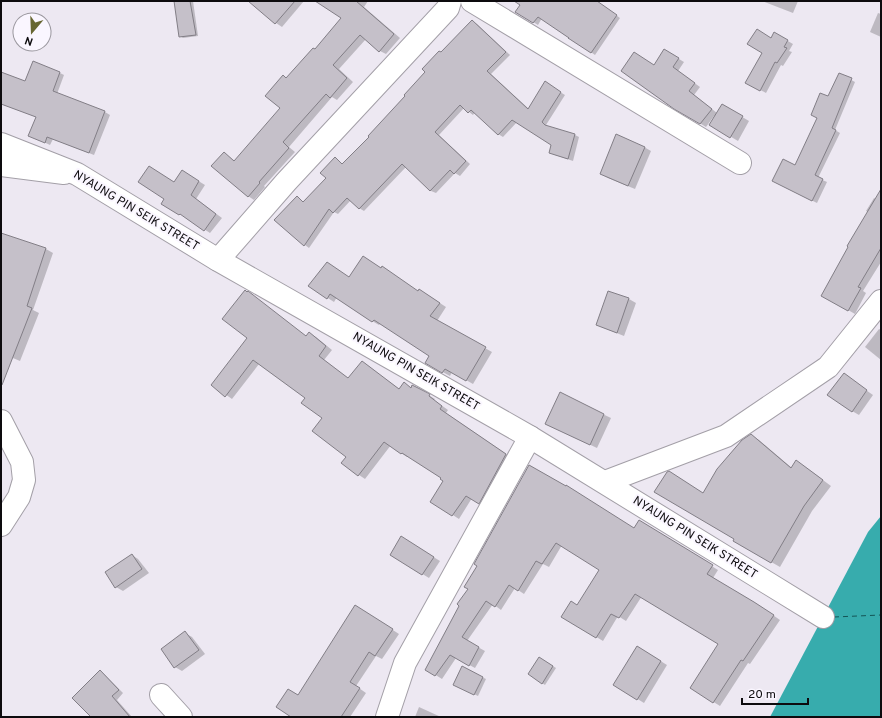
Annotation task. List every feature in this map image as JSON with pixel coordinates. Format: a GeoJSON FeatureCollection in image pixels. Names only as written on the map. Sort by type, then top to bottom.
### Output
{"type":"FeatureCollection","features":[{"type":"Feature","properties":{"kind":"street"},"geometry":{"type":"LineString","coordinates":[[218,260],[286,182],[448,8],[450,1]]}},
{"type":"Feature","properties":{"kind":"street"},"geometry":{"type":"LineString","coordinates":[[472,1],[740,163]]}},
{"type":"Feature","properties":{"kind":"street","name":"NYAUNG PIN SEIK STREET"},"geometry":{"type":"LineString","coordinates":[[1,144],[77,174],[218,260],[530,437],[823,617]]}},
{"type":"Feature","properties":{"kind":"street"},"geometry":{"type":"LineString","coordinates":[[1,165],[77,174]]}},
{"type":"Feature","properties":{"kind":"street"},"geometry":{"type":"LineString","coordinates":[[605,482],[726,436],[828,367],[881,302]]}},
{"type":"Feature","properties":{"kind":"street"},"geometry":{"type":"LineString","coordinates":[[1,421],[22,462],[24,480],[19,497],[1,525]]}},
{"type":"Feature","properties":{"kind":"street"},"geometry":{"type":"LineString","coordinates":[[387,717],[405,663],[530,437]]}},
{"type":"Feature","properties":{"kind":"street"},"geometry":{"type":"LineString","coordinates":[[161,695],[181,717]]}},
{"type":"Feature","properties":{"kind":"water"},"geometry":{"type":"Polygon","coordinates":[[[881,516],[881,717],[770,717],[868,532],[881,516]]]}},
{"type":"Feature","properties":{"kind":"building"},"geometry":{"type":"Polygon","coordinates":[[[174,1],[190,1],[196,35],[179,37],[174,1]]]}},
{"type":"Feature","properties":{"kind":"building"},"geometry":{"type":"Polygon","coordinates":[[[248,1],[295,1],[275,24],[248,1]]]}},
{"type":"Feature","properties":{"kind":"building"},"geometry":{"type":"Polygon","coordinates":[[[315,1],[356,1],[394,34],[379,52],[360,35],[333,65],[347,78],[330,98],[326,94],[283,142],[289,148],[248,197],[211,166],[224,152],[234,161],[280,108],[265,96],[283,75],[286,78],[313,48],[315,49],[341,18],[315,1]]]}},
{"type":"Feature","properties":{"kind":"building"},"geometry":{"type":"Polygon","coordinates":[[[514,1],[597,1],[617,15],[591,53],[538,17],[533,23],[515,12],[520,5],[514,1]]]}},
{"type":"Feature","properties":{"kind":"building"},"geometry":{"type":"Polygon","coordinates":[[[472,20],[506,52],[487,71],[528,109],[545,81],[561,92],[542,122],[545,125],[575,134],[568,159],[549,153],[551,145],[512,120],[498,135],[471,110],[468,113],[460,105],[435,132],[466,161],[454,174],[450,170],[430,191],[402,164],[359,209],[347,198],[333,213],[329,209],[304,246],[274,220],[297,196],[303,202],[326,178],[320,173],[335,157],[342,164],[369,137],[368,136],[425,72],[422,69],[472,20]]]}},
{"type":"Feature","properties":{"kind":"building"},"geometry":{"type":"Polygon","coordinates":[[[757,29],[771,38],[774,32],[788,40],[784,47],[787,48],[777,63],[775,62],[760,91],[745,83],[762,53],[747,44],[757,29]]]}},
{"type":"Feature","properties":{"kind":"building"},"geometry":{"type":"Polygon","coordinates":[[[664,49],[679,58],[673,67],[695,83],[689,91],[712,109],[700,124],[674,109],[621,71],[634,52],[654,65],[664,49]]]}},
{"type":"Feature","properties":{"kind":"building"},"geometry":{"type":"Polygon","coordinates":[[[33,61],[60,72],[53,91],[105,111],[89,153],[47,137],[45,143],[28,136],[36,117],[1,104],[1,72],[25,81],[33,61]]]}},
{"type":"Feature","properties":{"kind":"building"},"geometry":{"type":"Polygon","coordinates":[[[839,73],[852,78],[832,128],[836,130],[815,175],[823,179],[812,201],[772,181],[783,159],[795,165],[817,118],[811,115],[820,93],[828,96],[839,73]]]}},
{"type":"Feature","properties":{"kind":"building"},"geometry":{"type":"Polygon","coordinates":[[[722,104],[743,116],[730,138],[709,125],[722,104]]]}},
{"type":"Feature","properties":{"kind":"building"},"geometry":{"type":"Polygon","coordinates":[[[616,134],[645,147],[628,186],[600,174],[616,134]]]}},
{"type":"Feature","properties":{"kind":"building"},"geometry":{"type":"Polygon","coordinates":[[[149,166],[174,182],[182,170],[199,181],[191,195],[216,214],[204,231],[180,214],[179,215],[161,204],[164,199],[138,182],[149,166]]]}},
{"type":"Feature","properties":{"kind":"building"},"geometry":{"type":"Polygon","coordinates":[[[881,189],[881,248],[858,287],[861,288],[848,311],[821,296],[848,247],[847,246],[881,189]]]}},
{"type":"Feature","properties":{"kind":"building"},"geometry":{"type":"Polygon","coordinates":[[[1,233],[46,248],[27,306],[32,308],[2,385],[1,385],[1,233]]]}},
{"type":"Feature","properties":{"kind":"building"},"geometry":{"type":"Polygon","coordinates":[[[363,256],[381,268],[382,266],[418,291],[419,289],[440,303],[430,316],[486,347],[466,381],[445,369],[442,373],[425,363],[429,356],[374,320],[372,322],[330,294],[327,299],[308,286],[327,262],[349,277],[363,256]]]}},
{"type":"Feature","properties":{"kind":"building"},"geometry":{"type":"Polygon","coordinates":[[[245,290],[306,336],[309,332],[326,346],[319,356],[348,378],[362,361],[399,389],[404,382],[411,388],[412,385],[430,394],[429,396],[442,406],[440,409],[506,454],[479,504],[466,496],[452,516],[430,502],[443,481],[440,479],[441,478],[384,442],[358,476],[341,463],[346,457],[312,431],[322,418],[301,403],[305,398],[253,360],[225,397],[211,385],[247,338],[222,319],[245,290]]]}},
{"type":"Feature","properties":{"kind":"building"},"geometry":{"type":"Polygon","coordinates":[[[608,291],[629,298],[617,333],[596,325],[608,291]]]}},
{"type":"Feature","properties":{"kind":"building"},"geometry":{"type":"Polygon","coordinates":[[[844,373],[867,390],[852,412],[827,395],[844,373]]]}},
{"type":"Feature","properties":{"kind":"building"},"geometry":{"type":"Polygon","coordinates":[[[560,392],[604,414],[590,445],[545,424],[560,392]]]}},
{"type":"Feature","properties":{"kind":"building"},"geometry":{"type":"Polygon","coordinates":[[[751,434],[791,468],[796,460],[823,480],[804,506],[771,563],[733,541],[734,539],[654,492],[669,471],[703,493],[717,469],[742,440],[751,434]]]}},
{"type":"Feature","properties":{"kind":"building"},"geometry":{"type":"Polygon","coordinates":[[[529,465],[566,485],[634,528],[639,520],[713,565],[707,574],[774,615],[743,661],[741,660],[713,703],[690,688],[718,644],[635,594],[619,618],[611,614],[596,638],[561,617],[571,601],[577,605],[599,570],[556,543],[542,564],[536,561],[518,591],[509,585],[495,607],[486,601],[462,637],[479,647],[469,666],[450,655],[435,676],[425,670],[459,606],[457,604],[468,589],[464,587],[477,566],[474,564],[529,465]]]}},
{"type":"Feature","properties":{"kind":"building"},"geometry":{"type":"Polygon","coordinates":[[[401,536],[434,557],[422,575],[390,555],[401,536]]]}},
{"type":"Feature","properties":{"kind":"building"},"geometry":{"type":"Polygon","coordinates":[[[132,554],[142,569],[115,588],[105,572],[132,554]]]}},
{"type":"Feature","properties":{"kind":"building"},"geometry":{"type":"Polygon","coordinates":[[[355,605],[393,629],[375,656],[369,652],[350,682],[360,688],[341,717],[291,717],[276,707],[288,689],[298,695],[355,605]]]}},
{"type":"Feature","properties":{"kind":"building"},"geometry":{"type":"Polygon","coordinates":[[[185,631],[199,650],[174,668],[161,649],[185,631]]]}},
{"type":"Feature","properties":{"kind":"building"},"geometry":{"type":"Polygon","coordinates":[[[637,646],[661,661],[637,700],[613,685],[637,646]]]}},
{"type":"Feature","properties":{"kind":"building"},"geometry":{"type":"Polygon","coordinates":[[[539,657],[553,666],[542,684],[528,674],[539,657]]]}},
{"type":"Feature","properties":{"kind":"building"},"geometry":{"type":"Polygon","coordinates":[[[462,666],[483,677],[474,695],[453,685],[462,666]]]}},
{"type":"Feature","properties":{"kind":"building"},"geometry":{"type":"Polygon","coordinates":[[[100,670],[119,690],[112,696],[130,717],[91,717],[72,698],[100,670]]]}},
{"type":"Feature","properties":{"kind":"ferry route"},"geometry":{"type":"LineString","coordinates":[[834,617],[881,615]]}}]}
